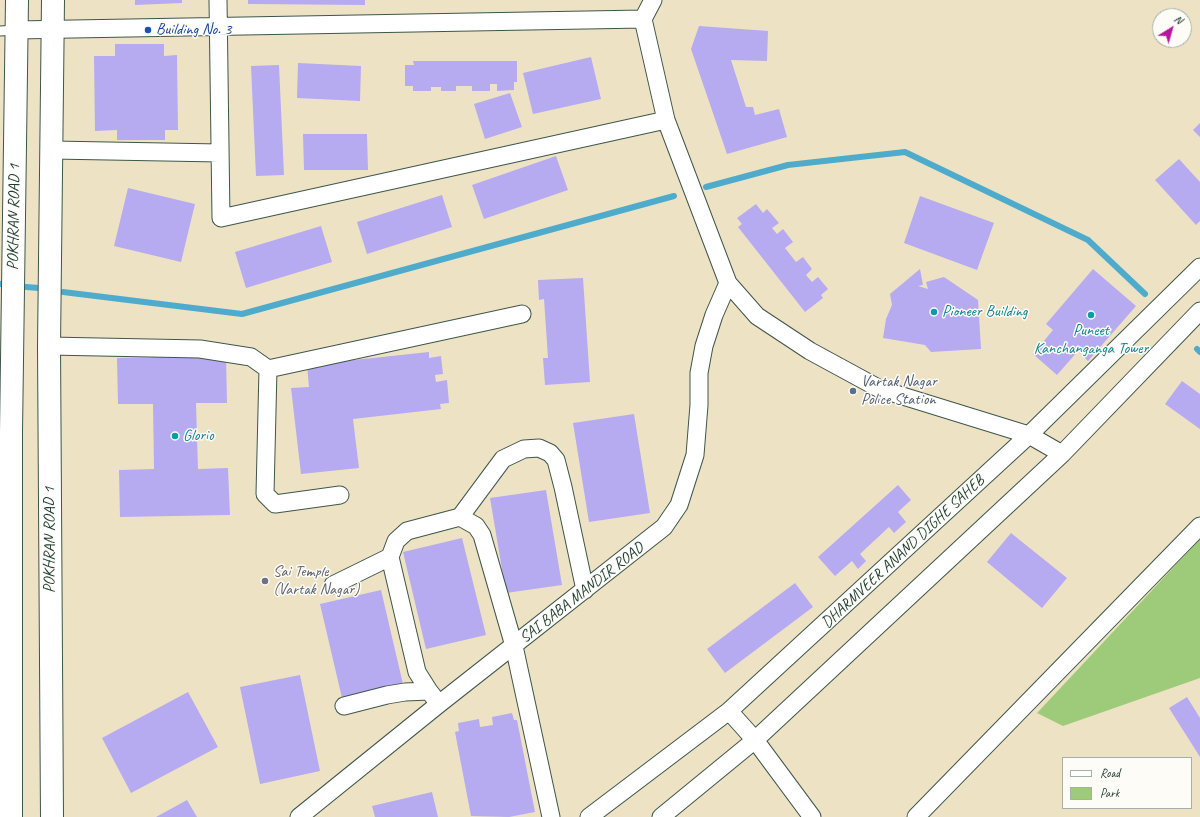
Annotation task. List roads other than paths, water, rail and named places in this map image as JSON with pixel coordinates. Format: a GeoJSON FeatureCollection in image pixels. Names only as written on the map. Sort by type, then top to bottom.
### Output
{"type":"FeatureCollection","features":[{"type":"Feature","properties":{"kind":"main road","name":"POKHRAN ROAD 1"},"geometry":{"type":"LineString","coordinates":[[11,817],[6,614],[5,431],[8,31],[17,0]]}},
{"type":"Feature","properties":{"kind":"main road","name":"POKHRAN ROAD 1"},"geometry":{"type":"LineString","coordinates":[[52,817],[49,346],[54,0]]}},
{"type":"Feature","properties":{"kind":"street"},"geometry":{"type":"LineString","coordinates":[[218,0],[221,218],[666,120]]}},
{"type":"Feature","properties":{"kind":"street"},"geometry":{"type":"LineString","coordinates":[[653,0],[643,19],[666,120],[728,284],[757,316],[810,352],[880,389],[1030,435],[1062,454]]}},
{"type":"Feature","properties":{"kind":"street"},"geometry":{"type":"LineString","coordinates":[[8,31],[643,19]]}},
{"type":"Feature","properties":{"kind":"street"},"geometry":{"type":"LineString","coordinates":[[52,150],[220,153]]}},
{"type":"Feature","properties":{"kind":"street","name":"DHARMVEER ANAND DIGHE SAHEB"},"geometry":{"type":"LineString","coordinates":[[590,817],[729,711],[1030,435],[1200,268]]}},
{"type":"Feature","properties":{"kind":"street","name":"SAI BABA MANDIR ROAD"},"geometry":{"type":"LineString","coordinates":[[299,817],[434,698],[514,646],[664,527],[679,505],[695,455],[700,373],[704,346],[714,315],[728,284]]}},
{"type":"Feature","properties":{"kind":"street"},"geometry":{"type":"LineString","coordinates":[[661,817],[755,740],[1062,454],[1200,311]]}},
{"type":"Feature","properties":{"kind":"street"},"geometry":{"type":"LineString","coordinates":[[49,346],[200,349],[251,357],[268,369],[522,314]]}},
{"type":"Feature","properties":{"kind":"street"},"geometry":{"type":"LineString","coordinates":[[268,369],[265,494],[275,504],[340,495]]}},
{"type":"Feature","properties":{"kind":"street"},"geometry":{"type":"LineString","coordinates":[[434,698],[416,672],[390,557],[396,541],[407,531],[460,516],[503,459],[524,449],[539,448],[550,453],[556,460],[562,481],[585,590]]}},
{"type":"Feature","properties":{"kind":"street"},"geometry":{"type":"LineString","coordinates":[[460,516],[476,526],[482,535],[514,646],[551,817]]}},
{"type":"Feature","properties":{"kind":"street"},"geometry":{"type":"LineString","coordinates":[[916,817],[1200,526]]}},
{"type":"Feature","properties":{"kind":"street"},"geometry":{"type":"LineString","coordinates":[[333,585],[390,557]]}},
{"type":"Feature","properties":{"kind":"street"},"geometry":{"type":"LineString","coordinates":[[344,706],[405,692],[434,698]]}},
{"type":"Feature","properties":{"kind":"street"},"geometry":{"type":"LineString","coordinates":[[729,711],[755,740],[812,817]]}},
{"type":"Feature","properties":{"kind":"waterway"},"geometry":{"type":"LineString","coordinates":[[706,187],[788,165],[905,152],[1088,240],[1145,294]]}},
{"type":"Feature","properties":{"kind":"waterway"},"geometry":{"type":"LineString","coordinates":[[63,292],[242,314],[674,196]]}},
{"type":"Feature","properties":{"kind":"waterway"},"geometry":{"type":"LineString","coordinates":[[26,287],[39,288]]}},
{"type":"Feature","properties":{"kind":"waterway"},"geometry":{"type":"LineString","coordinates":[[1197,349],[1200,352]]}},
{"type":"Feature","properties":{"kind":"place","name":"Building No. 3"},"geometry":{"type":"Point","coordinates":[148,30]}},
{"type":"Feature","properties":{"kind":"place","name":"Pioneer Building"},"geometry":{"type":"Point","coordinates":[934,312]}},
{"type":"Feature","properties":{"kind":"place","name":"Puneet Kanchanganga Tower"},"geometry":{"type":"Point","coordinates":[1091,315]}},
{"type":"Feature","properties":{"kind":"place","name":"Vartak Nagar Police Station"},"geometry":{"type":"Point","coordinates":[853,391]}},
{"type":"Feature","properties":{"kind":"place","name":"Glorio"},"geometry":{"type":"Point","coordinates":[175,436]}},
{"type":"Feature","properties":{"kind":"place","name":"Sai Temple (Vartak Nagar)"},"geometry":{"type":"Point","coordinates":[265,581]}}]}
